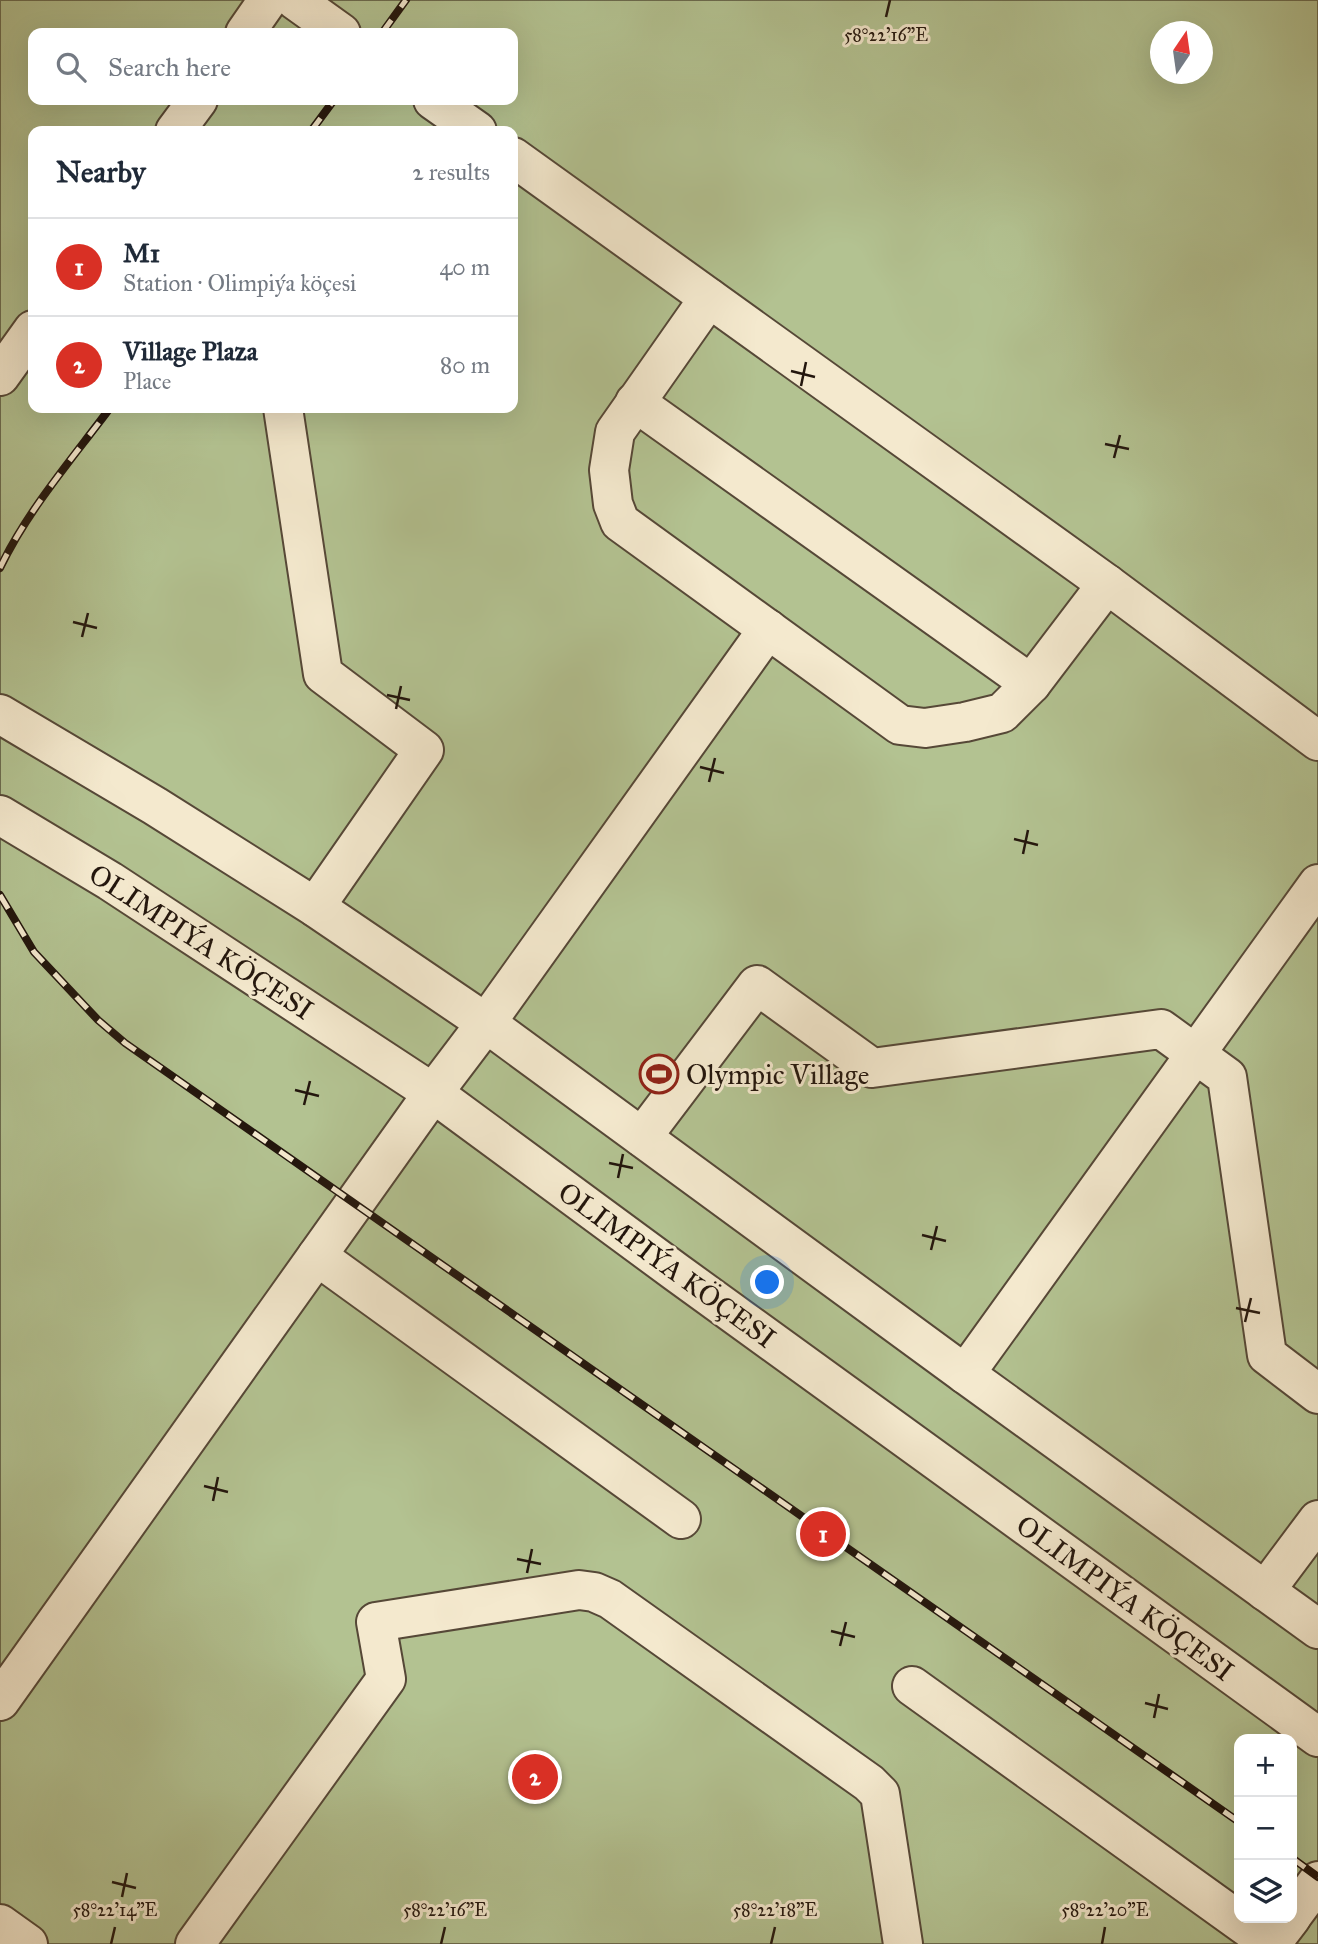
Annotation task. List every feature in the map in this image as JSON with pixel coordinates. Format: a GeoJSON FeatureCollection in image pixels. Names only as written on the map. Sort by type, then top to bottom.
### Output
{"type":"FeatureCollection","features":[{"type":"Feature","properties":{"kind":"street"},"geometry":{"type":"LineString","coordinates":[[248,28],[268,0]]}},
{"type":"Feature","properties":{"kind":"street"},"geometry":{"type":"LineString","coordinates":[[295,0],[334,28]]}},
{"type":"Feature","properties":{"kind":"street"},"geometry":{"type":"LineString","coordinates":[[440,105],[470,126]]}},
{"type":"Feature","properties":{"kind":"street"},"geometry":{"type":"LineString","coordinates":[[518,161],[1107,584],[1318,741]]}},
{"type":"Feature","properties":{"kind":"street"},"geometry":{"type":"LineString","coordinates":[[709,298],[615,432],[609,470],[613,504],[620,522],[900,725],[925,728],[1002,713],[1031,684],[1107,584]]}},
{"type":"Feature","properties":{"kind":"street"},"geometry":{"type":"LineString","coordinates":[[0,376],[28,337]]}},
{"type":"Feature","properties":{"kind":"street"},"geometry":{"type":"LineString","coordinates":[[635,402],[1031,684]]}},
{"type":"Feature","properties":{"kind":"street"},"geometry":{"type":"LineString","coordinates":[[284,413],[323,674],[424,750],[315,907]]}},
{"type":"Feature","properties":{"kind":"street"},"geometry":{"type":"LineString","coordinates":[[0,1701],[768,629]]}},
{"type":"Feature","properties":{"kind":"street"},"geometry":{"type":"LineString","coordinates":[[0,714],[155,806],[315,907],[486,1023],[1318,1629]]}},
{"type":"Feature","properties":{"kind":"street","name":"OLIMPIÝA KÖÇESI"},"geometry":{"type":"LineString","coordinates":[[0,815],[110,881],[433,1093],[1318,1737]]}},
{"type":"Feature","properties":{"kind":"street"},"geometry":{"type":"LineString","coordinates":[[965,1374],[1318,884]]}},
{"type":"Feature","properties":{"kind":"street"},"geometry":{"type":"LineString","coordinates":[[642,1137],[757,985],[872,1068],[1161,1029],[1227,1077],[1267,1355],[1318,1394]]}},
{"type":"Feature","properties":{"kind":"street"},"geometry":{"type":"LineString","coordinates":[[317,1255],[681,1519]]}},
{"type":"Feature","properties":{"kind":"street"},"geometry":{"type":"LineString","coordinates":[[1265,1591],[1318,1520]]}},
{"type":"Feature","properties":{"kind":"street"},"geometry":{"type":"LineString","coordinates":[[195,1944],[386,1679],[376,1622],[579,1590],[594,1592],[610,1599],[869,1783],[880,1794],[903,1944]]}},
{"type":"Feature","properties":{"kind":"street"},"geometry":{"type":"LineString","coordinates":[[912,1686],[1234,1917]]}},
{"type":"Feature","properties":{"kind":"street"},"geometry":{"type":"LineString","coordinates":[[1297,1909],[1318,1881]]}},
{"type":"Feature","properties":{"kind":"street"},"geometry":{"type":"LineString","coordinates":[[1242,1923],[1271,1944],[1287,1923]]}},
{"type":"Feature","properties":{"kind":"street"},"geometry":{"type":"LineString","coordinates":[[0,1924],[28,1944]]}},
{"type":"Feature","properties":{"kind":"green space","name":"Olympic Village"},"geometry":{"type":"Polygon","coordinates":[[[0,0],[1318,0],[1318,1944],[0,1944],[0,0]]]}},
{"type":"Feature","properties":{"kind":"railway"},"geometry":{"type":"LineString","coordinates":[[386,28],[406,0]]}},
{"type":"Feature","properties":{"kind":"railway"},"geometry":{"type":"LineString","coordinates":[[315,126],[330,105]]}},
{"type":"Feature","properties":{"kind":"railway"},"geometry":{"type":"LineString","coordinates":[[0,568],[23,526],[106,413]]}},
{"type":"Feature","properties":{"kind":"railway"},"geometry":{"type":"LineString","coordinates":[[0,895],[34,952],[98,1020],[125,1043],[1234,1819]]}},
{"type":"Feature","properties":{"kind":"railway"},"geometry":{"type":"LineString","coordinates":[[1295,1860],[1318,1877]]}},
{"type":"Feature","properties":{"kind":"place","name":"Olympic Village"},"geometry":{"type":"Point","coordinates":[659,1074]}},
{"type":"Feature","properties":{"kind":"place","name":"M1"},"geometry":{"type":"Point","coordinates":[823,1534]}},
{"type":"Feature","properties":{"kind":"place","name":"Village Plaza"},"geometry":{"type":"Point","coordinates":[535,1777]}}]}
